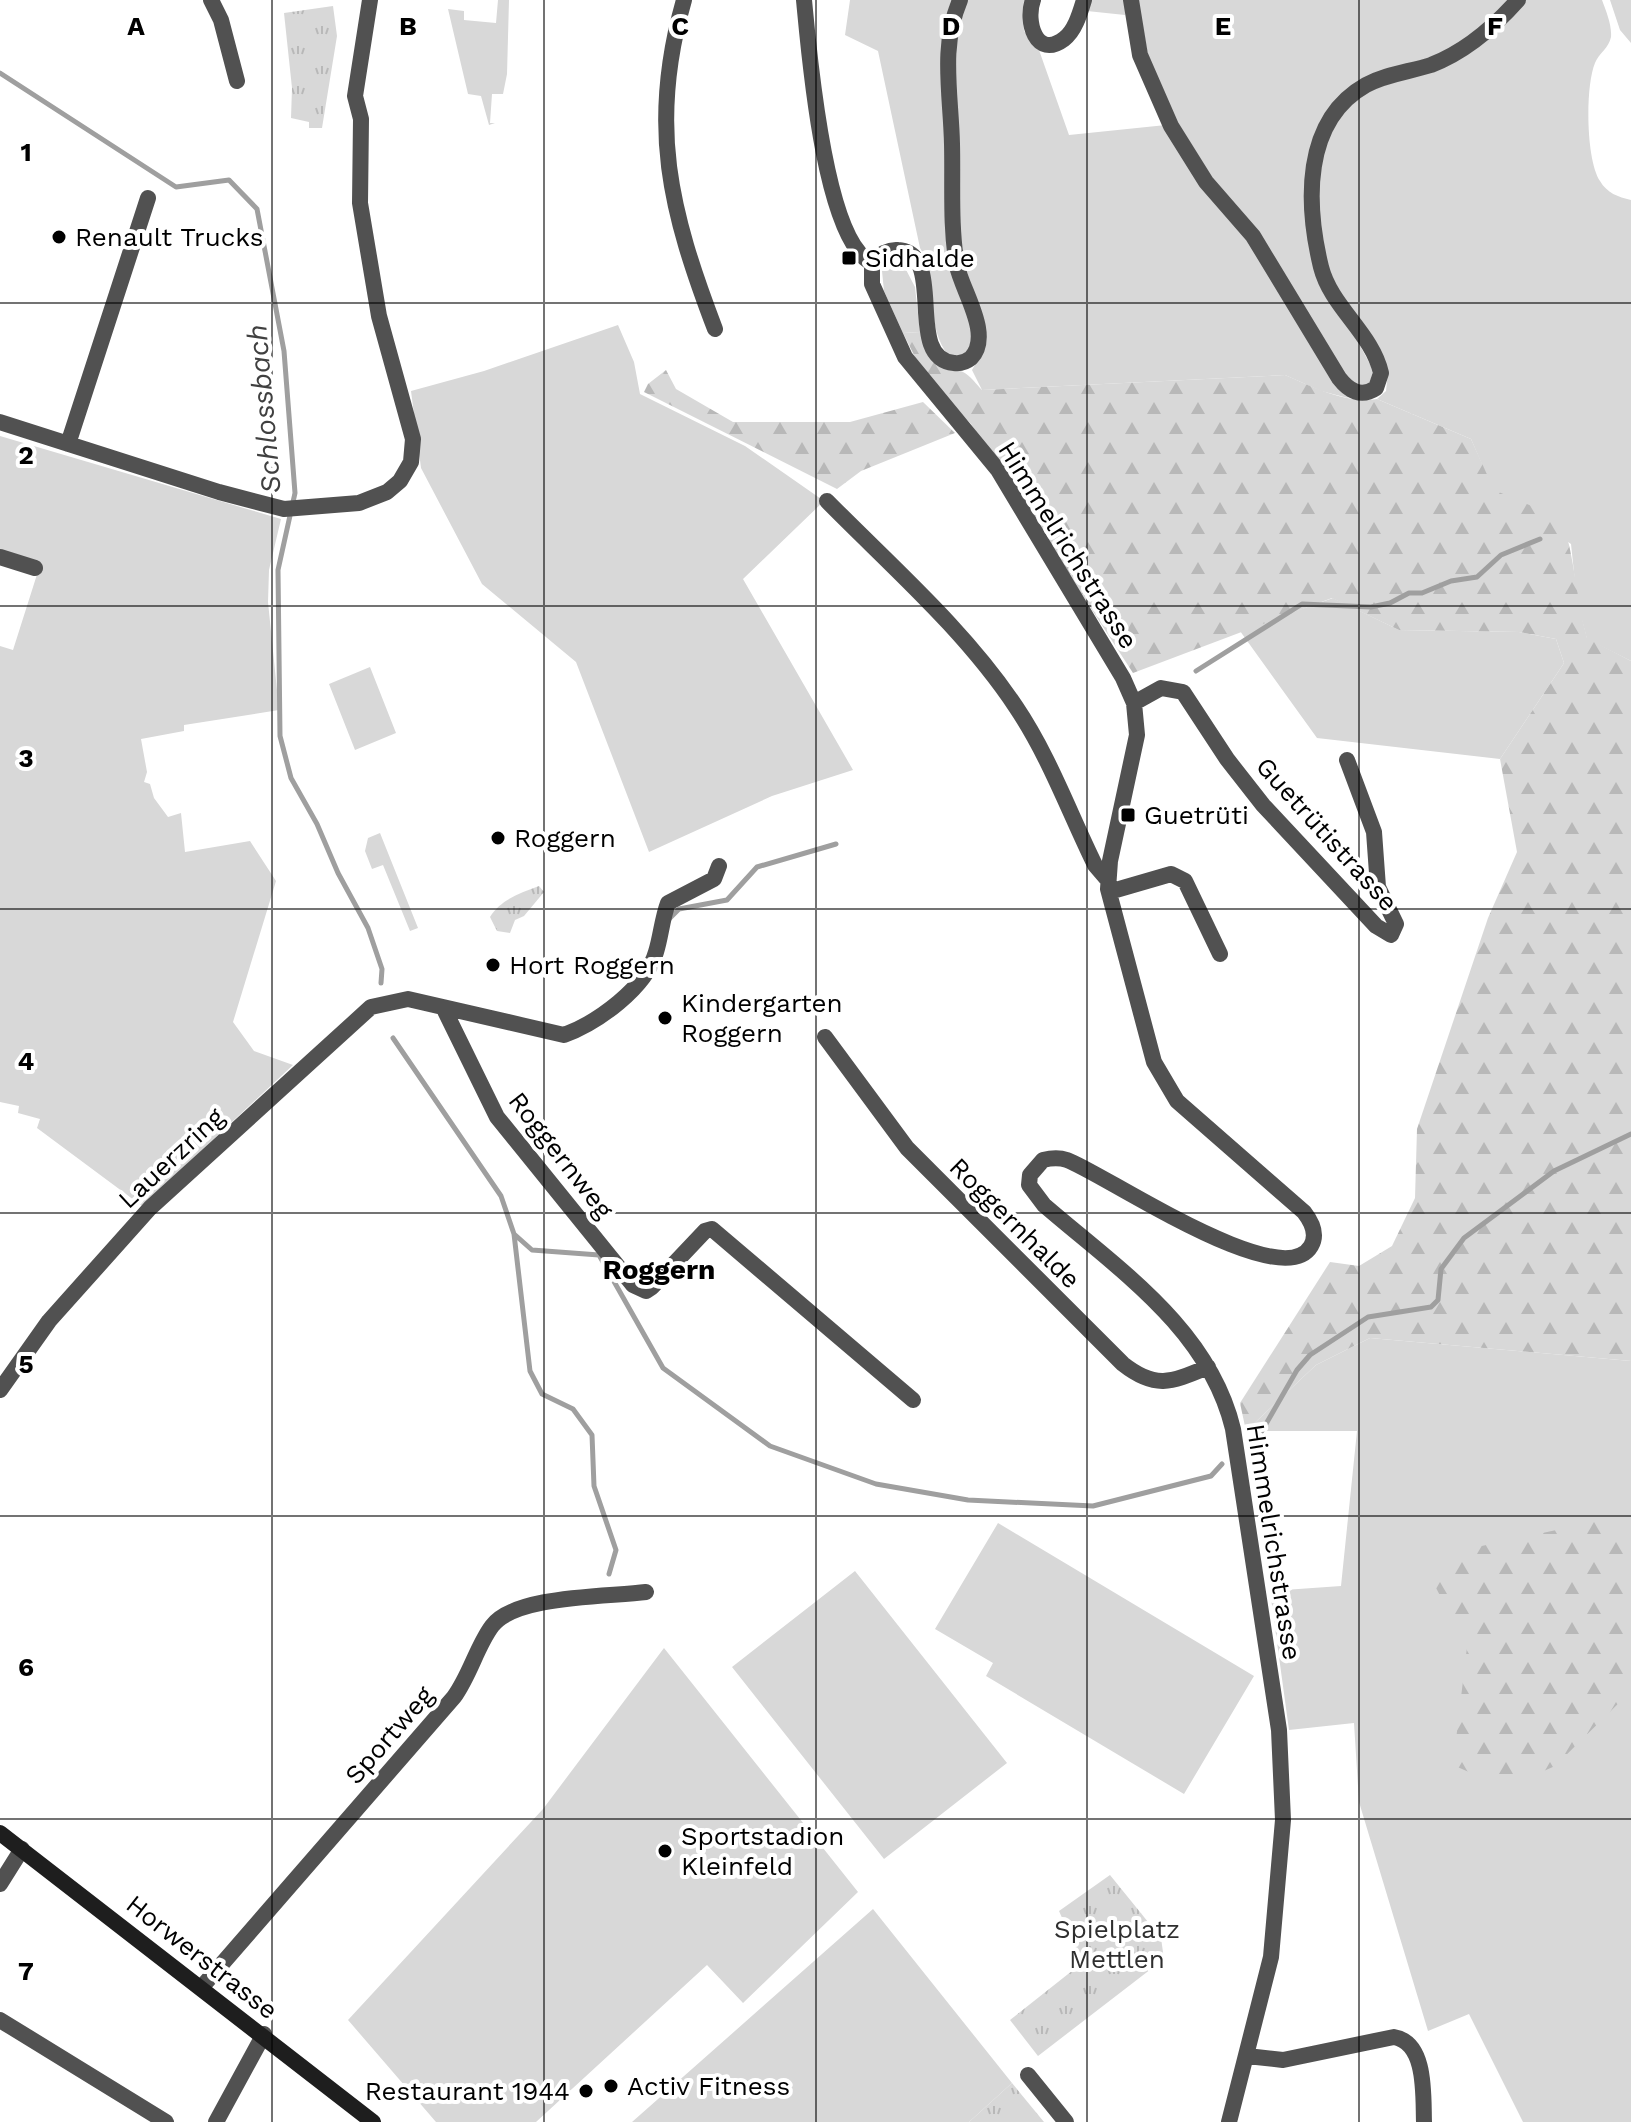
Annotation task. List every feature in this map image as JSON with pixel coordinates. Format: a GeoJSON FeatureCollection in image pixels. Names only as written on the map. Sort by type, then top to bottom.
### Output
{"type":"FeatureCollection","features":[{"type":"Feature","properties":{"kind":"street"},"geometry":{"type":"LineString","coordinates":[[211,0],[221,20],[237,81]]}},
{"type":"Feature","properties":{"kind":"street"},"geometry":{"type":"LineString","coordinates":[[0,422],[219,492],[292,509],[352,505],[387,492],[406,473],[413,452],[407,416],[376,305],[362,229],[361,119],[355,96],[370,0]]}},
{"type":"Feature","properties":{"kind":"street"},"geometry":{"type":"LineString","coordinates":[[684,0],[667,79],[667,161],[674,209],[686,255],[715,329]]}},
{"type":"Feature","properties":{"kind":"street"},"geometry":{"type":"LineString","coordinates":[[804,0],[815,113],[828,172],[856,251],[872,263],[884,252],[895,250],[914,257],[924,283],[933,349],[941,359],[953,363],[972,357],[979,332],[961,279],[955,248],[947,68],[951,29],[960,0]]}},
{"type":"Feature","properties":{"kind":"street"},"geometry":{"type":"LineString","coordinates":[[1033,0],[1029,17],[1032,33],[1041,42],[1052,44],[1071,32],[1084,0]]}},
{"type":"Feature","properties":{"kind":"street"},"geometry":{"type":"LineString","coordinates":[[1131,0],[1140,55],[1185,150],[1206,182],[1246,225],[1339,378],[1348,388],[1362,394],[1376,388],[1381,373],[1375,357],[1329,289],[1321,267],[1311,190],[1319,140],[1339,109],[1355,93],[1375,81],[1433,64],[1463,49],[1495,24],[1518,0]]}},
{"type":"Feature","properties":{"kind":"street"},"geometry":{"type":"LineString","coordinates":[[68,444],[148,198]]}},
{"type":"Feature","properties":{"kind":"street","name":"Himmelrichstrasse"},"geometry":{"type":"LineString","coordinates":[[872,263],[872,284],[905,357],[998,470],[1123,678],[1134,703],[1137,735],[1108,885]]}},
{"type":"Feature","properties":{"kind":"street","name":"Himmelrichstrasse"},"geometry":{"type":"LineString","coordinates":[[827,501],[951,628],[1007,692],[1040,746],[1095,865],[1108,885],[1154,1062],[1167,1087],[1182,1107],[1304,1212],[1313,1229],[1311,1246],[1300,1256],[1290,1258],[1231,1242],[1179,1222],[1059,1158],[1037,1164],[1030,1175],[1029,1185],[1044,1205],[1165,1310],[1208,1367],[1226,1405],[1241,1469],[1279,1730],[1283,1820],[1279,1896],[1271,1957],[1229,2122]]}},
{"type":"Feature","properties":{"kind":"street"},"geometry":{"type":"LineString","coordinates":[[0,557],[35,568]]}},
{"type":"Feature","properties":{"kind":"street","name":"Guetrütistrasse"},"geometry":{"type":"LineString","coordinates":[[1134,703],[1165,687],[1187,696],[1227,759],[1263,805],[1376,926],[1391,935],[1396,924],[1376,883],[1374,832],[1347,760]]}},
{"type":"Feature","properties":{"kind":"street"},"geometry":{"type":"LineString","coordinates":[[444,1009],[564,1035],[580,1030],[630,991],[648,970],[656,953],[668,903],[714,879],[719,866]]}},
{"type":"Feature","properties":{"kind":"street"},"geometry":{"type":"LineString","coordinates":[[1108,885],[1171,874],[1180,876],[1220,954]]}},
{"type":"Feature","properties":{"kind":"street","name":"Lauerzring"},"geometry":{"type":"LineString","coordinates":[[0,1390],[49,1321],[150,1208],[371,1007],[408,999],[444,1009]]}},
{"type":"Feature","properties":{"kind":"street","name":"Roggernweg"},"geometry":{"type":"LineString","coordinates":[[444,1009],[497,1117],[633,1285],[646,1291],[652,1287],[705,1231],[712,1229],[913,1400]]}},
{"type":"Feature","properties":{"kind":"street","name":"Roggernhalde"},"geometry":{"type":"LineString","coordinates":[[825,1037],[907,1148],[1123,1364],[1138,1376],[1167,1382],[1208,1367]]}},
{"type":"Feature","properties":{"kind":"street","name":"Sportweg"},"geometry":{"type":"LineString","coordinates":[[201,1988],[454,1697],[471,1673],[495,1622],[514,1610],[545,1603],[646,1592]]}},
{"type":"Feature","properties":{"kind":"street","name":"Horwerstrasse"},"geometry":{"type":"LineString","coordinates":[[0,1833],[264,2034],[373,2122]]}},
{"type":"Feature","properties":{"kind":"street"},"geometry":{"type":"LineString","coordinates":[[0,1884],[22,1849]]}},
{"type":"Feature","properties":{"kind":"street"},"geometry":{"type":"LineString","coordinates":[[0,2020],[166,2122]]}},
{"type":"Feature","properties":{"kind":"street"},"geometry":{"type":"LineString","coordinates":[[216,2122],[264,2034]]}},
{"type":"Feature","properties":{"kind":"street"},"geometry":{"type":"LineString","coordinates":[[1247,2056],[1283,2060],[1394,2037],[1404,2039],[1411,2045],[1419,2066],[1424,2122]]}},
{"type":"Feature","properties":{"kind":"street"},"geometry":{"type":"LineString","coordinates":[[1028,2075],[1066,2122]]}},
{"type":"Feature","properties":{"kind":"green space"},"geometry":{"type":"Polygon","coordinates":[[[498,0],[509,0],[507,74],[503,94],[492,94],[490,123],[495,123],[489,125],[481,96],[468,94],[448,9],[464,11],[464,20],[496,23],[498,0]]]}},
{"type":"Feature","properties":{"kind":"green space"},"geometry":{"type":"Polygon","coordinates":[[[850,0],[951,0],[943,32],[949,161],[972,329],[971,348],[965,354],[949,356],[936,331],[930,274],[920,248],[878,51],[845,35],[850,0]]]}},
{"type":"Feature","properties":{"kind":"green space"},"geometry":{"type":"Polygon","coordinates":[[[966,0],[1028,0],[1023,17],[1024,31],[1039,50],[1069,135],[1166,125],[1237,222],[1348,398],[1321,391],[1285,375],[982,390],[972,370],[984,349],[961,253],[955,103],[957,25],[966,0]]]}},
{"type":"Feature","properties":{"kind":"green space"},"geometry":{"type":"Polygon","coordinates":[[[1090,0],[1126,0],[1125,15],[1087,11],[1090,0]]]}},
{"type":"Feature","properties":{"kind":"green space"},"geometry":{"type":"Polygon","coordinates":[[[1138,0],[1513,0],[1452,50],[1383,73],[1316,138],[1316,263],[1373,370],[1370,383],[1358,386],[1346,379],[1196,163],[1150,67],[1138,0]]]}},
{"type":"Feature","properties":{"kind":"green space"},"geometry":{"type":"Polygon","coordinates":[[[1525,0],[1602,0],[1611,28],[1610,41],[1597,59],[1592,74],[1588,123],[1592,157],[1600,181],[1613,194],[1631,200],[1631,661],[1587,639],[1577,601],[1571,544],[1493,490],[1471,439],[1377,399],[1386,391],[1388,372],[1328,275],[1316,202],[1317,163],[1338,119],[1365,92],[1422,73],[1525,0]]]}},
{"type":"Feature","properties":{"kind":"green space"},"geometry":{"type":"Polygon","coordinates":[[[1610,0],[1631,0],[1631,43],[1620,30],[1610,0]]]}},
{"type":"Feature","properties":{"kind":"green space"},"geometry":{"type":"Polygon","coordinates":[[[333,6],[337,36],[322,128],[309,128],[309,122],[291,118],[292,88],[284,13],[333,6]]]}},
{"type":"Feature","properties":{"kind":"green space"},"geometry":{"type":"Polygon","coordinates":[[[893,261],[902,262],[915,287],[920,332],[903,333],[884,291],[882,271],[893,261]]]}},
{"type":"Feature","properties":{"kind":"green space"},"geometry":{"type":"Polygon","coordinates":[[[618,325],[634,362],[640,394],[745,446],[824,501],[743,579],[853,770],[772,796],[649,852],[576,662],[482,584],[421,468],[411,391],[484,371],[618,325]]]}},
{"type":"Feature","properties":{"kind":"green space"},"geometry":{"type":"Polygon","coordinates":[[[920,332],[934,360],[966,373],[982,390],[1285,375],[1342,397],[1377,399],[1471,439],[1494,490],[1562,519],[1587,638],[1631,661],[1631,1361],[1370,1338],[1316,1365],[1246,1431],[1240,1403],[1330,1262],[1359,1266],[1392,1246],[1415,1198],[1417,1129],[1488,918],[1517,852],[1500,759],[1564,663],[1556,639],[1519,632],[1399,630],[1332,598],[1133,673],[971,424],[922,371],[903,333],[920,332]]]}},
{"type":"Feature","properties":{"kind":"green space"},"geometry":{"type":"Polygon","coordinates":[[[666,370],[676,389],[733,422],[850,422],[923,402],[955,433],[861,471],[837,489],[644,392],[648,384],[666,370]]]}},
{"type":"Feature","properties":{"kind":"green space"},"geometry":{"type":"Polygon","coordinates":[[[0,436],[281,519],[269,570],[268,602],[279,710],[184,725],[184,731],[141,739],[147,772],[144,782],[150,784],[154,798],[168,817],[181,813],[185,852],[250,841],[276,881],[233,1022],[254,1051],[293,1065],[142,1206],[37,1128],[40,1119],[18,1113],[19,1106],[0,1102],[0,646],[13,650],[40,565],[0,552],[0,436]]]}},
{"type":"Feature","properties":{"kind":"green space"},"geometry":{"type":"Polygon","coordinates":[[[1333,598],[1399,630],[1519,632],[1556,639],[1564,663],[1500,759],[1317,738],[1240,631],[1333,598]]]}},
{"type":"Feature","properties":{"kind":"green space"},"geometry":{"type":"Polygon","coordinates":[[[370,667],[396,733],[355,750],[329,684],[370,667]]]}},
{"type":"Feature","properties":{"kind":"green space"},"geometry":{"type":"Polygon","coordinates":[[[380,833],[418,928],[410,931],[383,865],[372,869],[365,851],[368,838],[380,833]]]}},
{"type":"Feature","properties":{"kind":"green space"},"geometry":{"type":"Polygon","coordinates":[[[539,886],[544,892],[524,916],[515,920],[510,933],[497,931],[490,917],[495,911],[512,897],[539,886]]]}},
{"type":"Feature","properties":{"kind":"green space"},"geometry":{"type":"Polygon","coordinates":[[[1370,1338],[1631,1361],[1631,2122],[1523,2122],[1469,2014],[1428,2031],[1359,1802],[1354,1723],[1289,1730],[1270,1591],[1341,1586],[1357,1431],[1246,1431],[1316,1365],[1370,1338]]]}},
{"type":"Feature","properties":{"kind":"green space"},"geometry":{"type":"Polygon","coordinates":[[[1626,1515],[1631,1517],[1631,1691],[1555,1766],[1505,1788],[1453,1765],[1467,1647],[1435,1586],[1441,1569],[1463,1550],[1626,1515]]]}},
{"type":"Feature","properties":{"kind":"green space"},"geometry":{"type":"Polygon","coordinates":[[[998,1523],[1254,1676],[1184,1794],[986,1676],[993,1663],[935,1629],[998,1523]]]}},
{"type":"Feature","properties":{"kind":"green space"},"geometry":{"type":"Polygon","coordinates":[[[855,1571],[1007,1763],[884,1859],[732,1667],[855,1571]]]}},
{"type":"Feature","properties":{"kind":"green space","name":"Sportstadion Kleinfeld"},"geometry":{"type":"Polygon","coordinates":[[[664,1648],[858,1892],[743,2003],[707,1965],[536,2122],[436,2122],[348,2020],[543,1809],[664,1648]]]}},
{"type":"Feature","properties":{"kind":"green space","name":"Spielplatz Mettlen"},"geometry":{"type":"Polygon","coordinates":[[[1110,1875],[1161,1938],[1164,1959],[1038,2056],[1010,2020],[1082,1963],[1059,1911],[1110,1875]]]}},
{"type":"Feature","properties":{"kind":"green space","name":"Sportstadion Kleinfeld"},"geometry":{"type":"Polygon","coordinates":[[[873,1909],[1012,2083],[969,2122],[632,2122],[873,1909]]]}},
{"type":"Feature","properties":{"kind":"green space"},"geometry":{"type":"Polygon","coordinates":[[[1012,2083],[1044,2122],[969,2122],[1012,2083]]]}},
{"type":"Feature","properties":{"kind":"waterway","name":"Schlossbach"},"geometry":{"type":"LineString","coordinates":[[0,73],[176,187],[229,180],[257,209],[284,351],[295,493],[278,570],[280,736],[291,778],[368,928],[382,969],[381,983]]}},
{"type":"Feature","properties":{"kind":"waterway"},"geometry":{"type":"LineString","coordinates":[[1196,671],[1302,604],[1371,607],[1390,603],[1409,593],[1422,593],[1451,581],[1477,577],[1501,555],[1540,539]]}},
{"type":"Feature","properties":{"kind":"waterway"},"geometry":{"type":"LineString","coordinates":[[668,920],[679,909],[727,900],[757,867],[836,844]]}},
{"type":"Feature","properties":{"kind":"waterway"},"geometry":{"type":"LineString","coordinates":[[393,1038],[501,1196],[514,1234],[532,1250],[599,1255],[663,1368],[770,1446],[876,1484],[968,1500],[1093,1506],[1211,1476],[1222,1464]]}},
{"type":"Feature","properties":{"kind":"waterway","name":"Schlossbach"},"geometry":{"type":"LineString","coordinates":[[1259,1436],[1297,1370],[1310,1355],[1368,1317],[1431,1307],[1438,1300],[1441,1269],[1464,1238],[1554,1171],[1631,1134]]}},
{"type":"Feature","properties":{"kind":"waterway"},"geometry":{"type":"LineString","coordinates":[[514,1234],[530,1371],[542,1394],[573,1409],[592,1435],[594,1486],[616,1550],[609,1574]]}},
{"type":"Feature","properties":{"kind":"place","name":"Renault Trucks"},"geometry":{"type":"Point","coordinates":[59,237]}},
{"type":"Feature","properties":{"kind":"place","name":"Sidhalde"},"geometry":{"type":"Point","coordinates":[849,258]}},
{"type":"Feature","properties":{"kind":"place","name":"Guetrüti"},"geometry":{"type":"Point","coordinates":[1128,815]}},
{"type":"Feature","properties":{"kind":"place","name":"Roggern"},"geometry":{"type":"Point","coordinates":[498,838]}},
{"type":"Feature","properties":{"kind":"place","name":"Hort Roggern"},"geometry":{"type":"Point","coordinates":[493,965]}},
{"type":"Feature","properties":{"kind":"place","name":"Kindergarten Roggern"},"geometry":{"type":"Point","coordinates":[665,1018]}},
{"type":"Feature","properties":{"kind":"place","name":"Sportstadion Kleinfeld"},"geometry":{"type":"Point","coordinates":[665,1851]}},
{"type":"Feature","properties":{"kind":"place","name":"Activ Fitness"},"geometry":{"type":"Point","coordinates":[611,2086]}},
{"type":"Feature","properties":{"kind":"place","name":"Restaurant 1944"},"geometry":{"type":"Point","coordinates":[586,2091]}},
{"type":"Feature","properties":{"kind":"district","name":"Roggern"},"geometry":{"type":"Point","coordinates":[659,1269]}}]}
